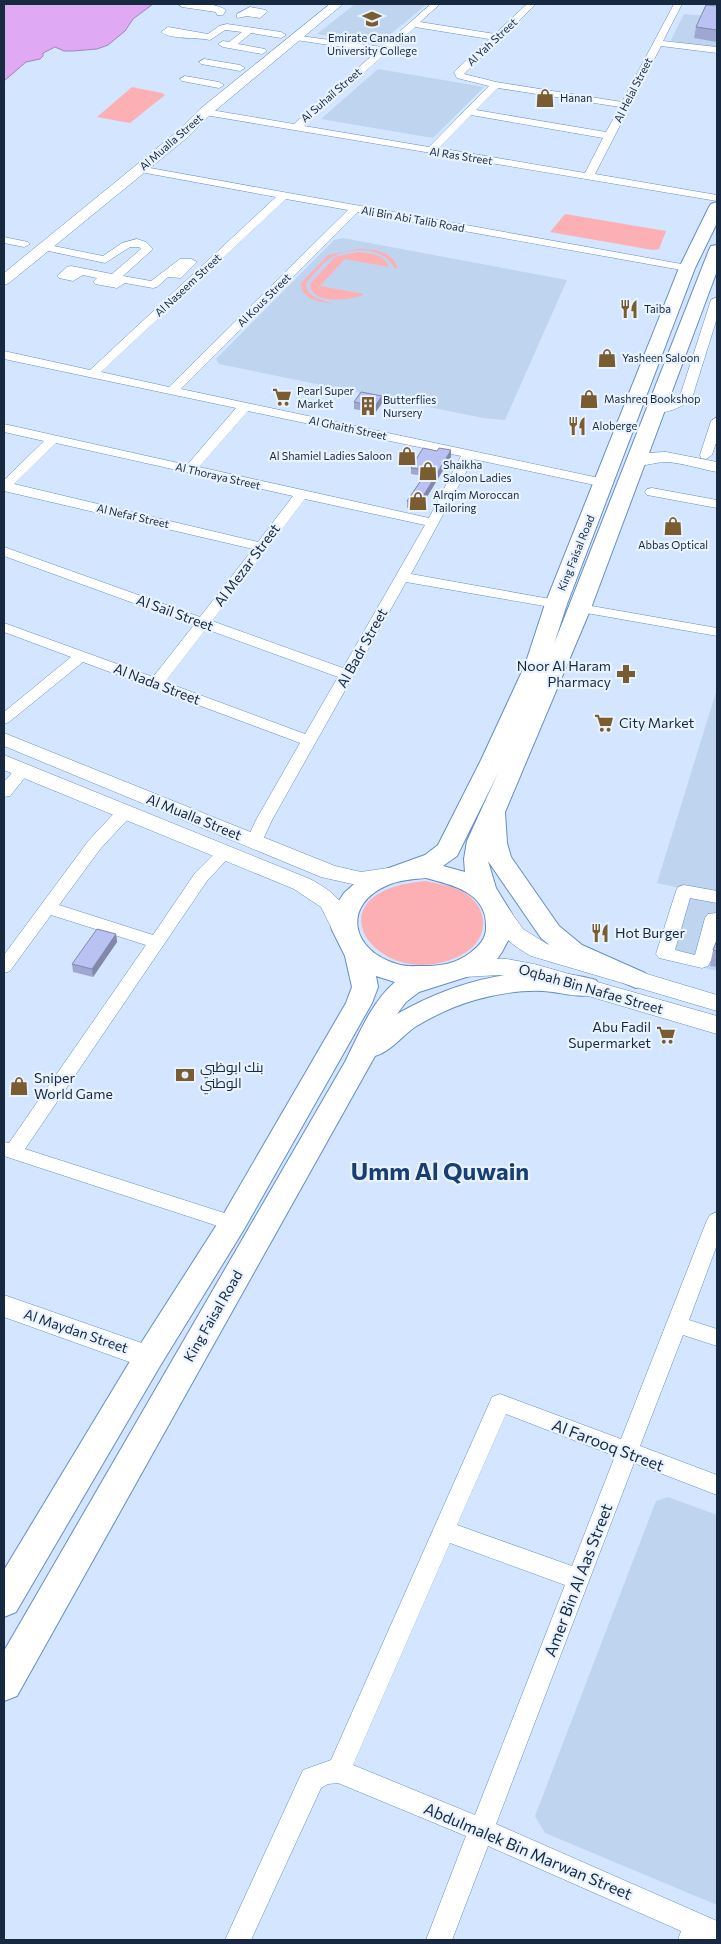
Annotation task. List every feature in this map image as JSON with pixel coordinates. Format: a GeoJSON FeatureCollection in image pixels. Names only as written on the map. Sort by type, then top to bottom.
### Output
{"type":"FeatureCollection","features":[{"type":"Feature","properties":{"kind":"main road","name":"King Faisal Road"},"geometry":{"type":"LineString","coordinates":[[396,873],[434,860],[448,850],[459,831],[531,677],[556,604],[687,268],[717,207]]}},
{"type":"Feature","properties":{"kind":"main road","name":"King Faisal Road"},"geometry":{"type":"LineString","coordinates":[[491,900],[476,874],[475,861],[482,836],[580,608],[715,257],[714,242],[717,234]]}},
{"type":"Feature","properties":{"kind":"main road"},"geometry":{"type":"LineString","coordinates":[[494,811],[495,844],[499,858],[550,932],[573,951],[636,979]]}},
{"type":"Feature","properties":{"kind":"main road"},"geometry":{"type":"LineString","coordinates":[[4,1601],[149,1357],[233,1223],[359,1003],[365,987],[351,942],[344,913],[352,897],[368,884],[396,873],[426,870],[448,873],[468,880],[491,900],[502,927],[496,943],[483,958],[455,972],[421,977],[397,974],[376,966],[351,942]]}},
{"type":"Feature","properties":{"kind":"main road","name":"King Faisal Road"},"geometry":{"type":"LineString","coordinates":[[4,1684],[360,1060],[388,1005],[405,989],[419,982],[455,972]]}},
{"type":"Feature","properties":{"kind":"main road"},"geometry":{"type":"LineString","coordinates":[[360,1060],[384,1035],[404,1020],[432,1006],[469,993],[530,982],[549,982],[587,987]]}},
{"type":"Feature","properties":{"kind":"street"},"geometry":{"type":"LineString","coordinates":[[182,4],[222,10],[227,20],[250,30],[281,35]]}},
{"type":"Feature","properties":{"kind":"street","name":"Al Mualla Street"},"geometry":{"type":"LineString","coordinates":[[183,114],[320,4]]}},
{"type":"Feature","properties":{"kind":"street","name":"Al Mualla Street"},"geometry":{"type":"LineString","coordinates":[[9,256],[91,209],[183,134],[205,112],[337,4]]}},
{"type":"Feature","properties":{"kind":"street","name":"Al Suhail Street"},"geometry":{"type":"LineString","coordinates":[[295,128],[436,4]]}},
{"type":"Feature","properties":{"kind":"street","name":"Al Yah Street"},"geometry":{"type":"LineString","coordinates":[[532,4],[459,74],[467,80],[626,106]]}},
{"type":"Feature","properties":{"kind":"street"},"geometry":{"type":"LineString","coordinates":[[666,4],[678,5]]}},
{"type":"Feature","properties":{"kind":"street","name":"Al Helal Street"},"geometry":{"type":"LineString","coordinates":[[588,177],[658,44],[672,24],[678,5]]}},
{"type":"Feature","properties":{"kind":"street"},"geometry":{"type":"LineString","coordinates":[[170,6],[189,9],[194,6]]}},
{"type":"Feature","properties":{"kind":"street"},"geometry":{"type":"LineString","coordinates":[[192,34],[210,37],[227,20]]}},
{"type":"Feature","properties":{"kind":"street"},"geometry":{"type":"LineString","coordinates":[[413,24],[496,37]]}},
{"type":"Feature","properties":{"kind":"street"},"geometry":{"type":"LineString","coordinates":[[234,89],[233,86],[275,49],[275,47],[264,49],[227,45],[250,30]]}},
{"type":"Feature","properties":{"kind":"street"},"geometry":{"type":"LineString","coordinates":[[296,37],[383,50]]}},
{"type":"Feature","properties":{"kind":"street"},"geometry":{"type":"LineString","coordinates":[[658,44],[717,50]]}},
{"type":"Feature","properties":{"kind":"street"},"geometry":{"type":"LineString","coordinates":[[204,62],[240,68]]}},
{"type":"Feature","properties":{"kind":"street"},"geometry":{"type":"LineString","coordinates":[[184,79],[219,84]]}},
{"type":"Feature","properties":{"kind":"street"},"geometry":{"type":"LineString","coordinates":[[430,151],[496,85]]}},
{"type":"Feature","properties":{"kind":"street","name":"Al Ras Street"},"geometry":{"type":"LineString","coordinates":[[205,112],[717,198]]}},
{"type":"Feature","properties":{"kind":"street"},"geometry":{"type":"LineString","coordinates":[[469,112],[610,136]]}},
{"type":"Feature","properties":{"kind":"street"},"geometry":{"type":"LineString","coordinates":[[304,120],[438,143]]}},
{"type":"Feature","properties":{"kind":"street"},"geometry":{"type":"LineString","coordinates":[[91,209],[77,208],[118,172],[121,166]]}},
{"type":"Feature","properties":{"kind":"street","name":"Ali Bin Abi Talib Road"},"geometry":{"type":"LineString","coordinates":[[139,169],[687,268]]}},
{"type":"Feature","properties":{"kind":"street","name":"Al Naseem Street"},"geometry":{"type":"LineString","coordinates":[[92,374],[284,195]]}},
{"type":"Feature","properties":{"kind":"street","name":"Al Kous Street"},"geometry":{"type":"LineString","coordinates":[[172,391],[356,208]]}},
{"type":"Feature","properties":{"kind":"street"},"geometry":{"type":"LineString","coordinates":[[4,240],[33,243],[129,265]]}},
{"type":"Feature","properties":{"kind":"street","name":"Al Mualla Street"},"geometry":{"type":"LineString","coordinates":[[4,280],[33,243]]}},
{"type":"Feature","properties":{"kind":"street"},"geometry":{"type":"LineString","coordinates":[[105,260],[124,245],[141,243],[147,249],[114,278]]}},
{"type":"Feature","properties":{"kind":"street"},"geometry":{"type":"LineString","coordinates":[[86,256],[76,270],[153,285],[166,274],[169,274]]}},
{"type":"Feature","properties":{"kind":"street"},"geometry":{"type":"LineString","coordinates":[[656,409],[677,404],[686,398],[717,300]]}},
{"type":"Feature","properties":{"kind":"street","name":"Al Ghaith Street"},"geometry":{"type":"LineString","coordinates":[[4,355],[604,483]]}},
{"type":"Feature","properties":{"kind":"street"},"geometry":{"type":"LineString","coordinates":[[190,469],[246,406]]}},
{"type":"Feature","properties":{"kind":"street"},"geometry":{"type":"LineString","coordinates":[[714,459],[717,421]]}},
{"type":"Feature","properties":{"kind":"street","name":"Al Thoraya Street"},"geometry":{"type":"LineString","coordinates":[[4,428],[432,523]]}},
{"type":"Feature","properties":{"kind":"street"},"geometry":{"type":"LineString","coordinates":[[647,434],[670,447],[714,459]]}},
{"type":"Feature","properties":{"kind":"street"},"geometry":{"type":"LineString","coordinates":[[4,487],[53,439]]}},
{"type":"Feature","properties":{"kind":"street","name":"Al Badr Street"},"geometry":{"type":"LineString","coordinates":[[254,842],[264,820],[347,675],[469,454]]}},
{"type":"Feature","properties":{"kind":"street"},"geometry":{"type":"LineString","coordinates":[[636,461],[647,458],[667,457],[714,459]]}},
{"type":"Feature","properties":{"kind":"street","name":"Al Nefaf Street"},"geometry":{"type":"LineString","coordinates":[[4,487],[262,546]]}},
{"type":"Feature","properties":{"kind":"street"},"geometry":{"type":"LineString","coordinates":[[652,492],[717,504]]}},
{"type":"Feature","properties":{"kind":"street","name":"Al Mezar Street"},"geometry":{"type":"LineString","coordinates":[[156,684],[301,495]]}},
{"type":"Feature","properties":{"kind":"street","name":"Al Sail Street"},"geometry":{"type":"LineString","coordinates":[[4,551],[347,675]]}},
{"type":"Feature","properties":{"kind":"street"},"geometry":{"type":"LineString","coordinates":[[401,578],[556,604]]}},
{"type":"Feature","properties":{"kind":"street"},"geometry":{"type":"LineString","coordinates":[[580,608],[717,632]]}},
{"type":"Feature","properties":{"kind":"street","name":"Al Nada Street"},"geometry":{"type":"LineString","coordinates":[[4,626],[310,741]]}},
{"type":"Feature","properties":{"kind":"street"},"geometry":{"type":"LineString","coordinates":[[4,718],[81,656]]}},
{"type":"Feature","properties":{"kind":"street","name":"Al Mualla Street"},"geometry":{"type":"LineString","coordinates":[[4,739],[254,842],[345,876],[361,879],[396,873]]}},
{"type":"Feature","properties":{"kind":"street"},"geometry":{"type":"LineString","coordinates":[[4,792],[13,766]]}},
{"type":"Feature","properties":{"kind":"street","name":"Al Mualla Street"},"geometry":{"type":"LineString","coordinates":[[13,766],[302,884],[326,898],[336,909],[351,942]]}},
{"type":"Feature","properties":{"kind":"street"},"geometry":{"type":"LineString","coordinates":[[4,967],[94,844],[126,812]]}},
{"type":"Feature","properties":{"kind":"street"},"geometry":{"type":"LineString","coordinates":[[225,853],[201,877],[8,1151],[233,1223]]}},
{"type":"Feature","properties":{"kind":"street"},"geometry":{"type":"LineString","coordinates":[[717,898],[684,891],[665,954],[702,962],[714,918],[717,919]]}},
{"type":"Feature","properties":{"kind":"street","name":"Oqbah Bin Nafae Street"},"geometry":{"type":"LineString","coordinates":[[491,900],[515,937],[539,950],[717,1002]]}},
{"type":"Feature","properties":{"kind":"street"},"geometry":{"type":"LineString","coordinates":[[48,908],[157,942]]}},
{"type":"Feature","properties":{"kind":"street","name":"Oqbah Bin Nafae Street"},"geometry":{"type":"LineString","coordinates":[[455,972],[492,965],[509,966],[717,1025]]}},
{"type":"Feature","properties":{"kind":"street","name":"Amer Bin Al Aas Street"},"geometry":{"type":"LineString","coordinates":[[439,1940],[717,1220]]}},
{"type":"Feature","properties":{"kind":"street","name":"Al Maydan Street"},"geometry":{"type":"LineString","coordinates":[[4,1306],[149,1357]]}},
{"type":"Feature","properties":{"kind":"street"},"geometry":{"type":"LineString","coordinates":[[677,1324],[717,1338]]}},
{"type":"Feature","properties":{"kind":"street","name":"Al Farooq Street"},"geometry":{"type":"LineString","coordinates":[[444,1530],[500,1402],[717,1485]]}},
{"type":"Feature","properties":{"kind":"street"},"geometry":{"type":"LineString","coordinates":[[238,1940],[312,1778],[326,1772],[338,1771],[444,1530],[578,1579]]}},
{"type":"Feature","properties":{"kind":"street","name":"Abdulmalek Bin Marwan Street"},"geometry":{"type":"LineString","coordinates":[[338,1771],[481,1830],[701,1933]]}},
{"type":"Feature","properties":{"kind":"shaded area"},"geometry":{"type":"Polygon","coordinates":[[[4,4],[153,4],[133,19],[125,31],[108,45],[97,49],[73,51],[64,51],[55,47],[43,53],[40,59],[26,62],[4,81],[4,4]]]}},
{"type":"Feature","properties":{"kind":"shaded area","name":"Emirate Canadian University College"},"geometry":{"type":"Polygon","coordinates":[[[355,4],[427,4],[379,44],[317,34],[355,4]]]}},
{"type":"Feature","properties":{"kind":"shaded area"},"geometry":{"type":"Polygon","coordinates":[[[684,14],[717,17],[717,48],[679,44],[671,40],[684,14]]]}},
{"type":"Feature","properties":{"kind":"shaded area"},"geometry":{"type":"Polygon","coordinates":[[[378,69],[484,87],[433,138],[321,119],[378,69]]]}},
{"type":"Feature","properties":{"kind":"shaded area"},"geometry":{"type":"Polygon","coordinates":[[[132,87],[165,95],[130,123],[97,117],[132,87]]]}},
{"type":"Feature","properties":{"kind":"shaded area"},"geometry":{"type":"Polygon","coordinates":[[[565,214],[666,231],[659,249],[653,250],[550,232],[565,214]]]}},
{"type":"Feature","properties":{"kind":"shaded area"},"geometry":{"type":"Polygon","coordinates":[[[343,238],[567,280],[505,420],[483,418],[219,364],[216,359],[334,240],[343,238]]]}},
{"type":"Feature","properties":{"kind":"shaded area"},"geometry":{"type":"Polygon","coordinates":[[[357,249],[375,250],[386,254],[391,257],[398,268],[394,268],[390,261],[376,253],[359,250],[341,253],[327,261],[306,283],[312,295],[320,300],[334,304],[312,299],[304,293],[301,283],[328,255],[357,249]]]}},
{"type":"Feature","properties":{"kind":"shaded area"},"geometry":{"type":"Polygon","coordinates":[[[357,252],[380,257],[384,259],[389,267],[345,259],[320,286],[364,294],[332,300],[317,295],[312,291],[310,284],[335,257],[357,252]]]}},
{"type":"Feature","properties":{"kind":"shaded area"},"geometry":{"type":"Polygon","coordinates":[[[717,689],[717,971],[659,957],[680,888],[657,883],[717,689]]]}},
{"type":"Feature","properties":{"kind":"shaded area"},"geometry":{"type":"Polygon","coordinates":[[[425,881],[456,889],[465,893],[473,900],[479,907],[482,916],[482,933],[472,948],[463,954],[433,964],[405,963],[383,954],[367,939],[361,921],[367,903],[388,889],[425,881]]]}},
{"type":"Feature","properties":{"kind":"shaded area"},"geometry":{"type":"Polygon","coordinates":[[[668,1497],[717,1515],[717,1905],[545,1833],[535,1816],[656,1501],[668,1497]]]}},
{"type":"Feature","properties":{"kind":"building"},"geometry":{"type":"Polygon","coordinates":[[[706,5],[717,6],[717,30],[696,27],[706,5]]]}},
{"type":"Feature","properties":{"kind":"building"},"geometry":{"type":"Polygon","coordinates":[[[361,392],[382,396],[375,406],[354,402],[361,392]]]}},
{"type":"Feature","properties":{"kind":"building"},"geometry":{"type":"Polygon","coordinates":[[[423,448],[437,451],[439,448],[451,450],[419,503],[407,501],[428,470],[411,468],[423,448]]]}},
{"type":"Feature","properties":{"kind":"building"},"geometry":{"type":"Polygon","coordinates":[[[97,929],[116,934],[92,969],[72,964],[97,929]]]}},
{"type":"Feature","properties":{"kind":"building"},"geometry":{"type":"Polygon","coordinates":[[[717,940],[717,951],[713,950],[717,940]]]}},
{"type":"Feature","properties":{"kind":"place","name":"Emirate Canadian University College"},"geometry":{"type":"Point","coordinates":[372,19]}},
{"type":"Feature","properties":{"kind":"place","name":"Hanan"},"geometry":{"type":"Point","coordinates":[545,98]}},
{"type":"Feature","properties":{"kind":"place","name":"Taiba"},"geometry":{"type":"Point","coordinates":[629,309]}},
{"type":"Feature","properties":{"kind":"place","name":"Yasheen Saloon"},"geometry":{"type":"Point","coordinates":[607,358]}},
{"type":"Feature","properties":{"kind":"place","name":"Pearl Super Market"},"geometry":{"type":"Point","coordinates":[282,397]}},
{"type":"Feature","properties":{"kind":"place","name":"Mashreq Bookshop"},"geometry":{"type":"Point","coordinates":[589,399]}},
{"type":"Feature","properties":{"kind":"place","name":"Butterflies Nursery"},"geometry":{"type":"Point","coordinates":[368,406]}},
{"type":"Feature","properties":{"kind":"place","name":"Aloberge"},"geometry":{"type":"Point","coordinates":[577,426]}},
{"type":"Feature","properties":{"kind":"place","name":"Al Shamiel Ladies Saloon"},"geometry":{"type":"Point","coordinates":[407,456]}},
{"type":"Feature","properties":{"kind":"place","name":"Shaikha Saloon Ladies"},"geometry":{"type":"Point","coordinates":[428,471]}},
{"type":"Feature","properties":{"kind":"place","name":"Alrqim Moroccan Tailoring"},"geometry":{"type":"Point","coordinates":[418,501]}},
{"type":"Feature","properties":{"kind":"place","name":"Abbas Optical"},"geometry":{"type":"Point","coordinates":[673,526]}},
{"type":"Feature","properties":{"kind":"place","name":"Noor Al Haram Pharmacy"},"geometry":{"type":"Point","coordinates":[626,674]}},
{"type":"Feature","properties":{"kind":"place","name":"City Market"},"geometry":{"type":"Point","coordinates":[604,723]}},
{"type":"Feature","properties":{"kind":"place","name":"Hot Burger"},"geometry":{"type":"Point","coordinates":[600,933]}},
{"type":"Feature","properties":{"kind":"place","name":"Abu Fadil Supermarket"},"geometry":{"type":"Point","coordinates":[666,1035]}},
{"type":"Feature","properties":{"kind":"place","name":"بنك ابوظبي الوطني"},"geometry":{"type":"Point","coordinates":[185,1075]}},
{"type":"Feature","properties":{"kind":"place","name":"Sniper World Game"},"geometry":{"type":"Point","coordinates":[19,1086]}},
{"type":"Feature","properties":{"kind":"district","name":"Umm Al Quwain"},"geometry":{"type":"Point","coordinates":[440,1172]}}]}
